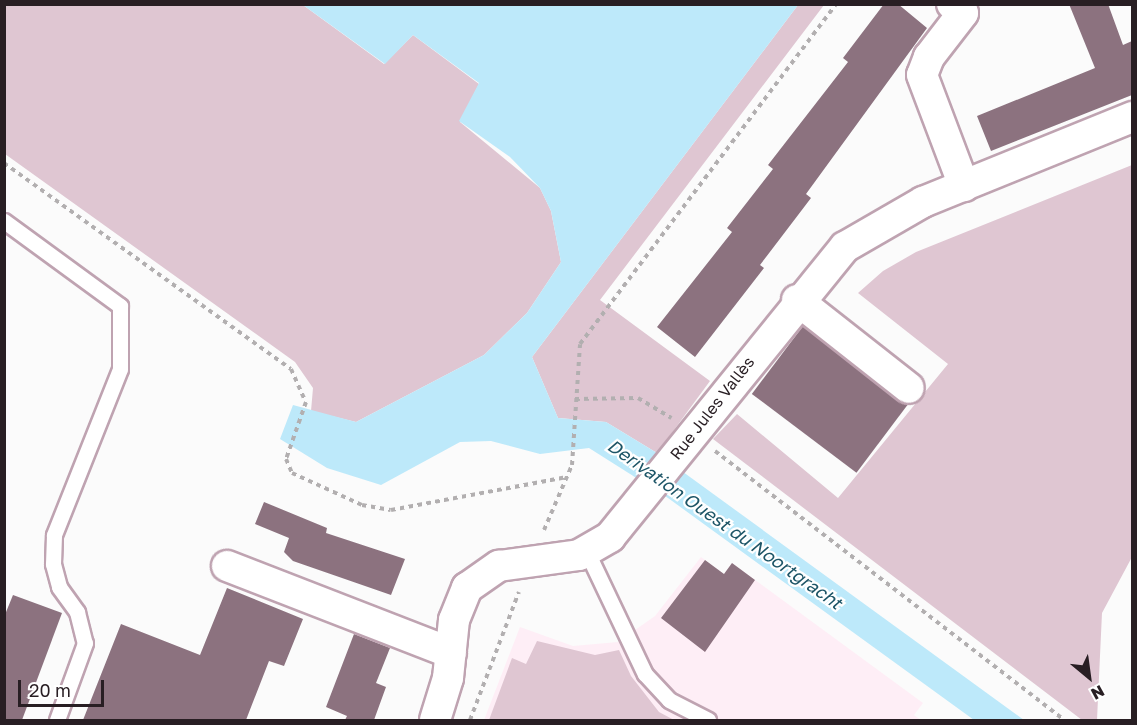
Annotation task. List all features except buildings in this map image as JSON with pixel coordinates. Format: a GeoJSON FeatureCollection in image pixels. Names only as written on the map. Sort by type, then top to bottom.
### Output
{"type":"FeatureCollection","features":[{"type":"Feature","properties":{"kind":"street"},"geometry":{"type":"LineString","coordinates":[[952,4],[963,13],[929,57],[922,75],[964,186]]}},
{"type":"Feature","properties":{"kind":"street","name":"Rue Jules Vallès"},"geometry":{"type":"LineString","coordinates":[[435,720],[451,653],[459,602],[483,574],[510,562],[587,552],[610,537],[831,260],[874,226],[964,186],[1132,117]]}},
{"type":"Feature","properties":{"kind":"street"},"geometry":{"type":"LineString","coordinates":[[797,300],[909,388]]}},
{"type":"Feature","properties":{"kind":"street"},"geometry":{"type":"LineString","coordinates":[[227,566],[451,653]]}},
{"type":"Feature","properties":{"kind":"lane"},"geometry":{"type":"LineString","coordinates":[[4,220],[120,306],[120,369],[54,535],[52,564],[59,587],[77,612],[84,643],[57,720]]}},
{"type":"Feature","properties":{"kind":"lane"},"geometry":{"type":"LineString","coordinates":[[587,552],[645,674],[669,700],[708,720]]}},
{"type":"Feature","properties":{"kind":"path"},"geometry":{"type":"LineString","coordinates":[[572,465],[576,361],[585,336],[836,4]]}},
{"type":"Feature","properties":{"kind":"path"},"geometry":{"type":"LineString","coordinates":[[4,163],[291,369],[306,402],[286,459],[292,473],[329,492],[383,509],[567,477]]}},
{"type":"Feature","properties":{"kind":"path"},"geometry":{"type":"LineString","coordinates":[[575,399],[638,398],[686,441],[1064,720]]}},
{"type":"Feature","properties":{"kind":"shaded area"},"geometry":{"type":"Polygon","coordinates":[[[4,5],[303,5],[384,64],[413,35],[479,84],[460,122],[540,188],[551,211],[561,262],[527,313],[484,355],[356,422],[311,411],[313,388],[295,362],[5,154],[4,5]]]}},
{"type":"Feature","properties":{"kind":"shaded area"},"geometry":{"type":"Polygon","coordinates":[[[798,5],[824,5],[600,300],[710,381],[657,453],[606,422],[558,418],[532,357],[798,5]]]}},
{"type":"Feature","properties":{"kind":"shaded area"},"geometry":{"type":"Polygon","coordinates":[[[1132,165],[1132,557],[1102,613],[1097,720],[1082,720],[713,439],[737,414],[838,498],[948,364],[858,293],[883,271],[916,252],[1132,165]]]}},
{"type":"Feature","properties":{"kind":"shaded area"},"geometry":{"type":"Polygon","coordinates":[[[701,557],[724,574],[732,563],[923,703],[914,715],[921,720],[484,720],[520,627],[573,646],[618,642],[655,616],[701,557]]]}},
{"type":"Feature","properties":{"kind":"shaded area"},"geometry":{"type":"Polygon","coordinates":[[[537,641],[595,655],[619,650],[631,676],[659,712],[674,720],[489,720],[512,658],[526,664],[537,641]]]}},
{"type":"Feature","properties":{"kind":"water","name":"Derivation Ouest du Noortgracht"},"geometry":{"type":"Polygon","coordinates":[[[303,5],[798,5],[532,357],[558,418],[606,422],[657,453],[1024,720],[974,720],[668,498],[589,448],[540,454],[491,441],[460,442],[381,485],[327,468],[280,439],[293,405],[356,422],[484,355],[527,313],[561,262],[551,211],[540,188],[510,157],[459,121],[479,83],[413,35],[385,64],[303,5]]]}}]}
